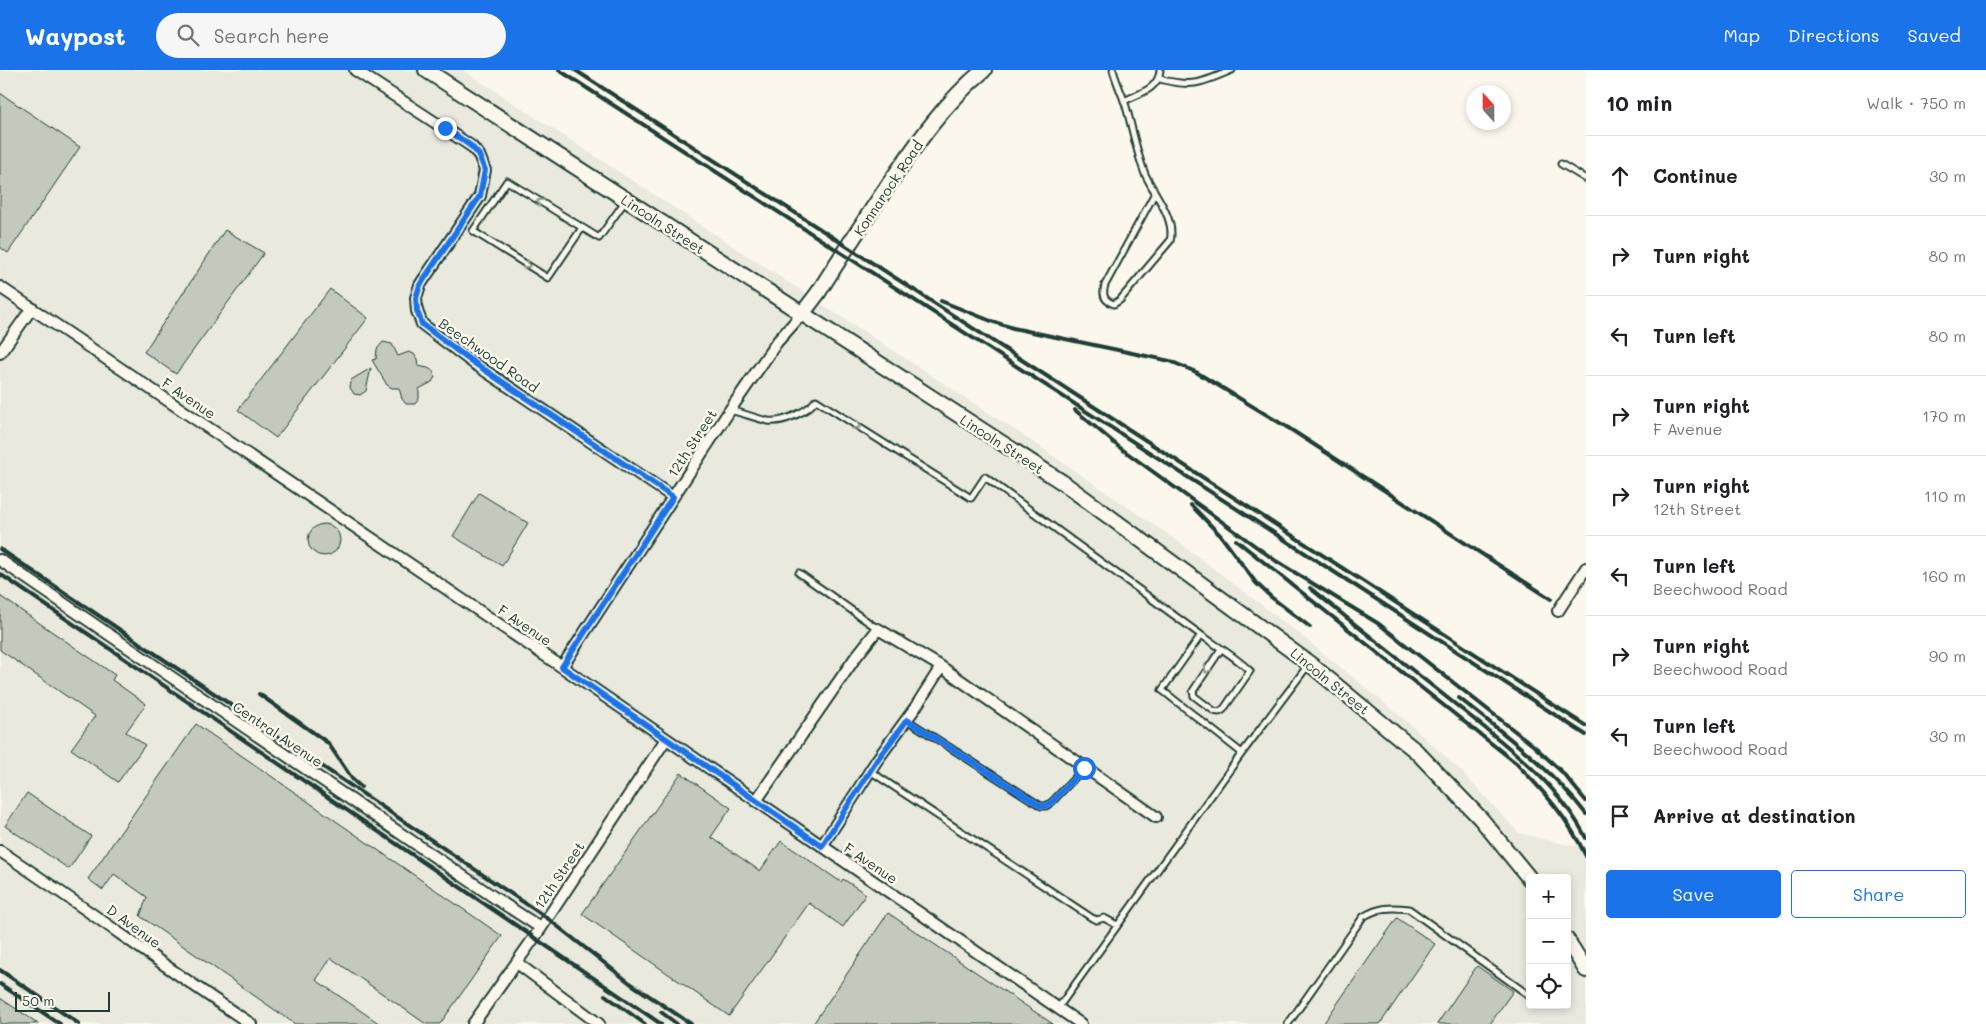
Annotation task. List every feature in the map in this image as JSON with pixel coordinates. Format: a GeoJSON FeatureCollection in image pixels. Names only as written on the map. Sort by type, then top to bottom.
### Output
{"type":"FeatureCollection","features":[{"type":"Feature","properties":{"kind":"main road","name":"Lincoln Street"},"geometry":{"type":"LineString","coordinates":[[426,70],[1062,482],[1310,664],[1416,751],[1481,820],[1526,874]]}},
{"type":"Feature","properties":{"kind":"main road","name":"Konnarock Road"},"geometry":{"type":"LineString","coordinates":[[802,314],[933,122],[955,97],[984,70]]}},
{"type":"Feature","properties":{"kind":"main road"},"geometry":{"type":"LineString","coordinates":[[1571,946],[1586,970]]}},
{"type":"Feature","properties":{"kind":"street","name":"Beechwood Road"},"geometry":{"type":"LineString","coordinates":[[356,70],[471,146],[479,155],[485,170],[480,196],[420,285],[416,298],[417,311],[422,324],[467,358],[673,497]]}},
{"type":"Feature","properties":{"kind":"street","name":"F Avenue"},"geometry":{"type":"LineString","coordinates":[[0,287],[562,667],[1058,1008],[1077,1023]]}},
{"type":"Feature","properties":{"kind":"street"},"geometry":{"type":"LineString","coordinates":[[0,354],[32,308]]}},
{"type":"Feature","properties":{"kind":"street","name":"12th Street"},"geometry":{"type":"LineString","coordinates":[[562,667],[730,410],[777,342],[802,314]]}},
{"type":"Feature","properties":{"kind":"street","name":"Central Avenue"},"geometry":{"type":"LineString","coordinates":[[0,560],[466,879],[541,928]]}},
{"type":"Feature","properties":{"kind":"street"},"geometry":{"type":"LineString","coordinates":[[1558,612],[1586,568]]}},
{"type":"Feature","properties":{"kind":"street"},"geometry":{"type":"LineString","coordinates":[[756,801],[878,629],[941,667],[1156,817]]}},
{"type":"Feature","properties":{"kind":"street"},"geometry":{"type":"LineString","coordinates":[[822,846],[870,771],[907,720],[941,667]]}},
{"type":"Feature","properties":{"kind":"street","name":"12th Street"},"geometry":{"type":"LineString","coordinates":[[473,1024],[541,928],[666,740]]}},
{"type":"Feature","properties":{"kind":"street","name":"D Avenue"},"geometry":{"type":"LineString","coordinates":[[0,850],[63,892],[196,988],[251,1024]]}},
{"type":"Feature","properties":{"kind":"street"},"geometry":{"type":"LineString","coordinates":[[517,963],[599,1024]]}},
{"type":"Feature","properties":{"kind":"lane"},"geometry":{"type":"LineString","coordinates":[[1112,70],[1124,101],[1145,173],[1155,193],[1170,226],[1172,233],[1170,241],[1120,300],[1114,304],[1108,302],[1104,298],[1105,285],[1155,193]]}},
{"type":"Feature","properties":{"kind":"lane"},"geometry":{"type":"LineString","coordinates":[[1124,101],[1154,86],[1160,79],[1160,70]]}},
{"type":"Feature","properties":{"kind":"lane"},"geometry":{"type":"LineString","coordinates":[[1160,79],[1180,85],[1202,83],[1232,70]]}},
{"type":"Feature","properties":{"kind":"lane"},"geometry":{"type":"LineString","coordinates":[[1561,164],[1586,179]]}},
{"type":"Feature","properties":{"kind":"lane"},"geometry":{"type":"LineString","coordinates":[[582,228],[548,278],[473,231],[507,181],[599,238],[627,200]]}},
{"type":"Feature","properties":{"kind":"lane"},"geometry":{"type":"LineString","coordinates":[[730,410],[770,421],[791,417],[811,408],[816,400],[971,498],[985,478],[1221,649],[1250,671],[1223,710],[1219,712],[1214,711],[1194,696],[1193,692],[1221,649]]}},
{"type":"Feature","properties":{"kind":"lane"},"geometry":{"type":"LineString","coordinates":[[800,572],[878,629]]}},
{"type":"Feature","properties":{"kind":"lane"},"geometry":{"type":"LineString","coordinates":[[1201,635],[1162,690],[1242,753]]}},
{"type":"Feature","properties":{"kind":"lane"},"geometry":{"type":"LineString","coordinates":[[1058,1008],[1242,753],[1310,664]]}},
{"type":"Feature","properties":{"kind":"lane"},"geometry":{"type":"LineString","coordinates":[[907,720],[1041,806],[1046,806],[1052,802],[1084,768]]}},
{"type":"Feature","properties":{"kind":"lane"},"geometry":{"type":"LineString","coordinates":[[870,771],[1092,918],[1097,920],[1104,918],[1117,925]]}},
{"type":"Feature","properties":{"kind":"lane"},"geometry":{"type":"LineString","coordinates":[[1288,1024],[1363,917],[1375,910],[1390,906],[1409,908],[1526,993]]}},
{"type":"Feature","properties":{"kind":"shaded area"},"geometry":{"type":"Polygon","coordinates":[[[0,70],[463,70],[1024,436],[1179,542],[1298,633],[1403,718],[1461,771],[1519,833],[1563,844],[1586,847],[1586,1024],[0,1024],[0,70]]]}},
{"type":"Feature","properties":{"kind":"building"},"geometry":{"type":"Polygon","coordinates":[[[0,93],[80,147],[8,253],[0,247],[0,93]]]}},
{"type":"Feature","properties":{"kind":"building"},"geometry":{"type":"Polygon","coordinates":[[[225,230],[264,253],[176,374],[144,352],[225,230]]]}},
{"type":"Feature","properties":{"kind":"building"},"geometry":{"type":"Polygon","coordinates":[[[330,289],[368,318],[276,438],[238,410],[330,289]]]}},
{"type":"Feature","properties":{"kind":"building"},"geometry":{"type":"Polygon","coordinates":[[[383,342],[392,344],[398,356],[409,352],[414,354],[418,366],[433,371],[435,377],[432,382],[419,389],[419,399],[415,404],[406,404],[402,399],[399,388],[392,388],[387,385],[372,360],[376,359],[377,349],[383,342]]]}},
{"type":"Feature","properties":{"kind":"building"},"geometry":{"type":"Polygon","coordinates":[[[371,368],[366,391],[360,395],[354,394],[349,386],[351,380],[371,368]]]}},
{"type":"Feature","properties":{"kind":"building"},"geometry":{"type":"Polygon","coordinates":[[[479,493],[528,523],[502,566],[453,536],[479,493]]]}},
{"type":"Feature","properties":{"kind":"building"},"geometry":{"type":"Polygon","coordinates":[[[324,524],[336,528],[340,540],[336,552],[324,556],[312,552],[308,540],[312,528],[324,524]]]}},
{"type":"Feature","properties":{"kind":"building"},"geometry":{"type":"Polygon","coordinates":[[[0,596],[115,675],[112,680],[146,704],[126,732],[145,745],[118,782],[71,749],[95,716],[0,650],[0,596]]]}},
{"type":"Feature","properties":{"kind":"building"},"geometry":{"type":"Polygon","coordinates":[[[196,724],[502,936],[440,1024],[426,1024],[331,958],[316,980],[380,1024],[295,1024],[140,916],[147,897],[114,874],[103,890],[88,879],[196,724]]]}},
{"type":"Feature","properties":{"kind":"building"},"geometry":{"type":"Polygon","coordinates":[[[681,773],[731,808],[711,837],[760,871],[781,841],[841,882],[843,879],[866,894],[843,927],[809,903],[729,1016],[582,914],[681,773]]]}},
{"type":"Feature","properties":{"kind":"building"},"geometry":{"type":"Polygon","coordinates":[[[27,793],[91,836],[69,869],[5,826],[27,793]]]}},
{"type":"Feature","properties":{"kind":"building"},"geometry":{"type":"Polygon","coordinates":[[[888,913],[1053,1024],[813,1024],[888,913]]]}},
{"type":"Feature","properties":{"kind":"building"},"geometry":{"type":"Polygon","coordinates":[[[1397,918],[1435,944],[1380,1024],[1323,1024],[1397,918]]]}},
{"type":"Feature","properties":{"kind":"building"},"geometry":{"type":"Polygon","coordinates":[[[1477,966],[1513,991],[1490,1024],[1437,1024],[1477,966]]]}},
{"type":"Feature","properties":{"kind":"building"},"geometry":{"type":"Polygon","coordinates":[[[0,998],[39,1024],[0,1024],[0,998]]]}},
{"type":"Feature","properties":{"kind":"railway"},"geometry":{"type":"LineString","coordinates":[[559,70],[1586,735]]}},
{"type":"Feature","properties":{"kind":"railway"},"geometry":{"type":"LineString","coordinates":[[575,70],[1586,726]]}},
{"type":"Feature","properties":{"kind":"railway"},"geometry":{"type":"LineString","coordinates":[[941,301],[1013,328],[1170,361],[1196,372],[1290,429],[1551,599]]}},
{"type":"Feature","properties":{"kind":"railway"},"geometry":{"type":"LineString","coordinates":[[1075,410],[1119,447],[1276,561],[1379,624],[1534,746],[1562,772],[1586,801]]}},
{"type":"Feature","properties":{"kind":"railway"},"geometry":{"type":"LineString","coordinates":[[1191,505],[1221,536],[1256,583],[1310,627]]}},
{"type":"Feature","properties":{"kind":"railway"},"geometry":{"type":"LineString","coordinates":[[1236,540],[1516,763],[1555,806],[1586,856]]}},
{"type":"Feature","properties":{"kind":"railway"},"geometry":{"type":"LineString","coordinates":[[0,549],[547,918],[630,983],[691,1024]]}},
{"type":"Feature","properties":{"kind":"railway"},"geometry":{"type":"LineString","coordinates":[[0,574],[661,1024]]}},
{"type":"Feature","properties":{"kind":"railway"},"geometry":{"type":"LineString","coordinates":[[1310,588],[1513,751],[1561,800],[1586,838]]}},
{"type":"Feature","properties":{"kind":"railway"},"geometry":{"type":"LineString","coordinates":[[259,694],[328,743],[353,780],[361,787]]}},
{"type":"Feature","properties":{"kind":"railway"},"geometry":{"type":"LineString","coordinates":[[1459,698],[1510,738],[1542,767],[1586,814]]}},
{"type":"Feature","properties":{"kind":"railway"},"geometry":{"type":"LineString","coordinates":[[0,970],[79,1024]]}},
{"type":"Feature","properties":{"kind":"railway"},"geometry":{"type":"LineString","coordinates":[[0,984],[60,1024]]}},
{"type":"Feature","properties":{"kind":"railway"},"geometry":{"type":"LineString","coordinates":[[605,995],[645,1024]]}},
{"type":"Feature","properties":{"kind":"railway"},"geometry":{"type":"LineString","coordinates":[[661,1012],[677,1024]]}},
{"type":"Feature","properties":{"kind":"route"},"geometry":{"type":"LineString","coordinates":[[445,128],[471,146],[479,155],[485,170],[480,196],[420,285],[416,298],[417,311],[422,324],[467,358],[673,497],[562,667],[822,846],[877,760],[907,720],[1041,806],[1046,806],[1052,802],[1084,768]]}}]}
